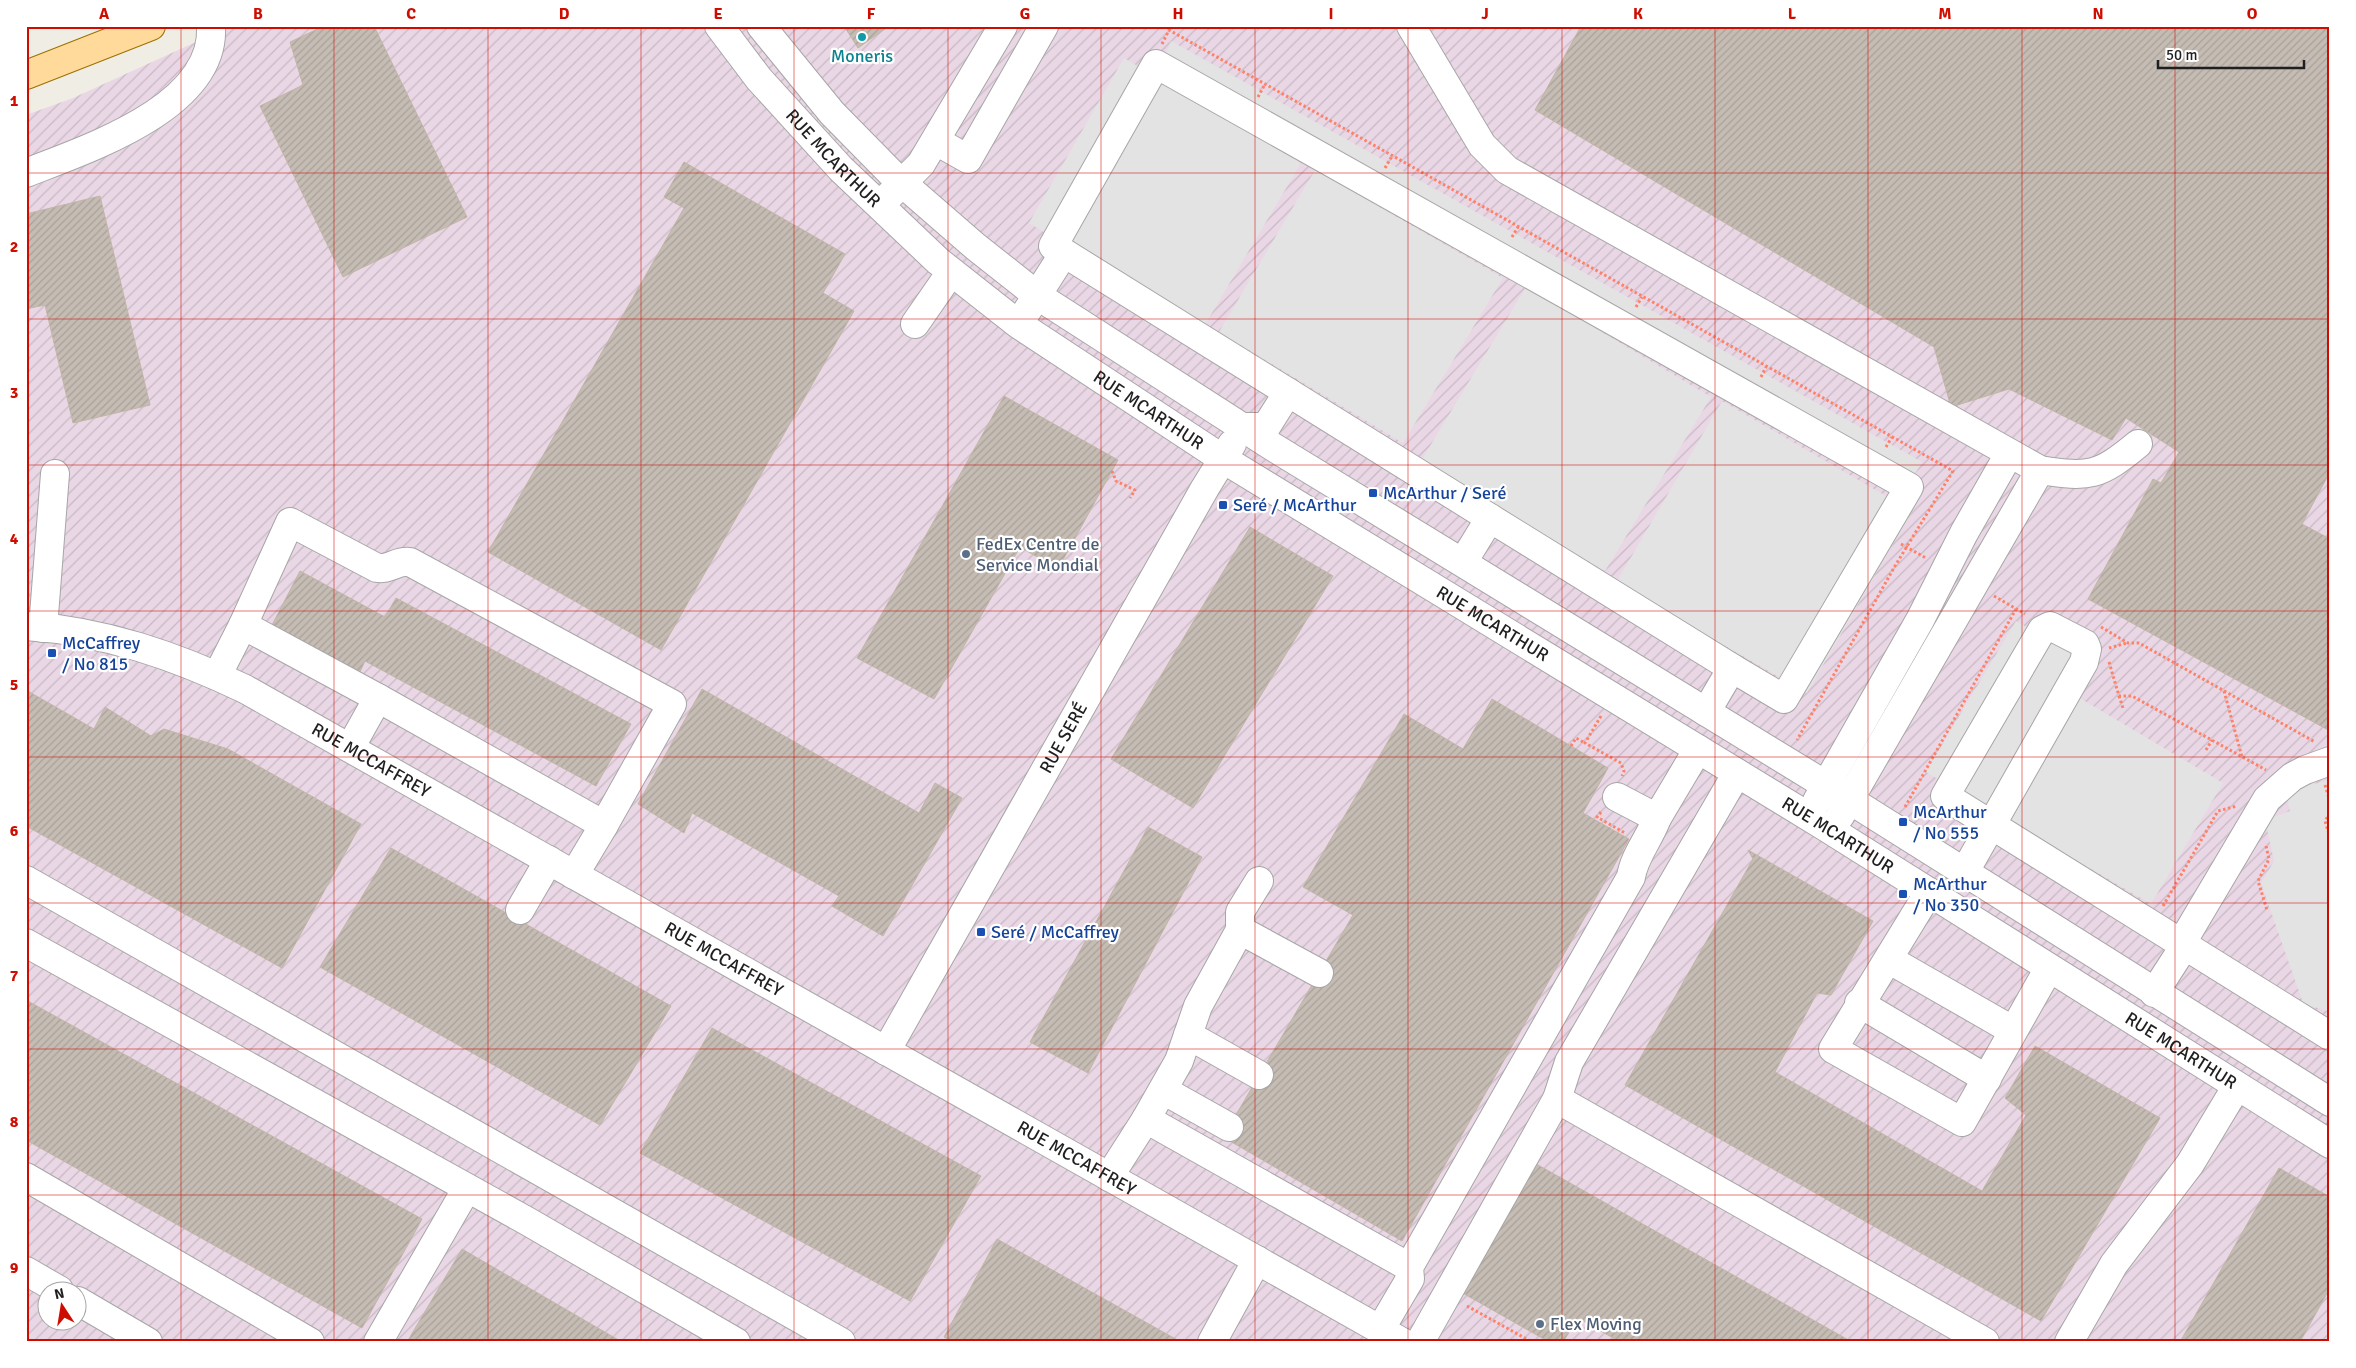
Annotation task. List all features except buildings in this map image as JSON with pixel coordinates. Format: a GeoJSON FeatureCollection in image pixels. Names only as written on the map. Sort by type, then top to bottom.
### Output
{"type":"FeatureCollection","features":[{"type":"Feature","properties":{"kind":"main road"},"geometry":{"type":"LineString","coordinates":[[26,75],[151,26]]}},
{"type":"Feature","properties":{"kind":"street"},"geometry":{"type":"LineString","coordinates":[[26,172],[117,137],[172,100],[203,65],[210,41],[211,26]]}},
{"type":"Feature","properties":{"kind":"street"},"geometry":{"type":"LineString","coordinates":[[725,36],[757,26]]}},
{"type":"Feature","properties":{"kind":"street","name":"RUE MCARTHUR"},"geometry":{"type":"LineString","coordinates":[[761,26],[832,113],[902,183],[956,231],[1038,296],[1243,427],[1825,785],[2330,1102]]}},
{"type":"Feature","properties":{"kind":"street"},"geometry":{"type":"LineString","coordinates":[[880,206],[921,164],[1003,26]]}},
{"type":"Feature","properties":{"kind":"street"},"geometry":{"type":"LineString","coordinates":[[936,141],[968,159],[1044,26]]}},
{"type":"Feature","properties":{"kind":"street"},"geometry":{"type":"LineString","coordinates":[[1411,26],[1482,145],[1507,170],[2008,454],[2040,470],[2075,476],[2097,473],[2115,463],[2138,444]]}},
{"type":"Feature","properties":{"kind":"street","name":"RUE MCARTHUR"},"geometry":{"type":"LineString","coordinates":[[725,36],[798,124],[880,206],[951,272],[1018,324],[1223,459],[1808,816],[2330,1144]]}},
{"type":"Feature","properties":{"kind":"street"},"geometry":{"type":"LineString","coordinates":[[1156,64],[1909,487],[1784,699],[1064,253],[1053,246],[1156,64]]}},
{"type":"Feature","properties":{"kind":"street"},"geometry":{"type":"LineString","coordinates":[[1018,324],[1038,296],[1064,253]]}},
{"type":"Feature","properties":{"kind":"street"},"geometry":{"type":"LineString","coordinates":[[915,324],[951,272]]}},
{"type":"Feature","properties":{"kind":"street"},"geometry":{"type":"LineString","coordinates":[[1243,427],[1266,427],[1288,392]]}},
{"type":"Feature","properties":{"kind":"street","name":"RUE SERÉ"},"geometry":{"type":"LineString","coordinates":[[886,1051],[1243,427]]}},
{"type":"Feature","properties":{"kind":"street"},"geometry":{"type":"LineString","coordinates":[[1808,816],[1920,620],[1964,533],[2008,454]]}},
{"type":"Feature","properties":{"kind":"street"},"geometry":{"type":"LineString","coordinates":[[1832,831],[2040,470]]}},
{"type":"Feature","properties":{"kind":"street"},"geometry":{"type":"LineString","coordinates":[[35,627],[55,474]]}},
{"type":"Feature","properties":{"kind":"street"},"geometry":{"type":"LineString","coordinates":[[1463,562],[1490,518]]}},
{"type":"Feature","properties":{"kind":"street"},"geometry":{"type":"LineString","coordinates":[[217,676],[243,625],[290,522],[377,568],[388,568],[398,562],[410,562],[672,704],[574,875]]}},
{"type":"Feature","properties":{"kind":"street"},"geometry":{"type":"LineString","coordinates":[[243,625],[378,698],[604,825]]}},
{"type":"Feature","properties":{"kind":"street"},"geometry":{"type":"LineString","coordinates":[[1964,873],[1990,825],[2086,656],[2087,649],[2081,640],[2056,627],[2050,626],[2042,630],[1945,796],[1990,825],[2330,1036]]}},
{"type":"Feature","properties":{"kind":"street","name":"RUE MCCAFFREY"},"geometry":{"type":"LineString","coordinates":[[35,627],[126,643],[182,661],[217,676],[350,748],[1391,1336]]}},
{"type":"Feature","properties":{"kind":"street"},"geometry":{"type":"LineString","coordinates":[[1706,712],[1732,668]]}},
{"type":"Feature","properties":{"kind":"street"},"geometry":{"type":"LineString","coordinates":[[350,748],[378,698]]}},
{"type":"Feature","properties":{"kind":"street"},"geometry":{"type":"LineString","coordinates":[[1391,1336],[1410,1279],[1409,1267],[1631,877],[1632,866],[1654,828],[1657,818],[1698,749]]}},
{"type":"Feature","properties":{"kind":"street"},"geometry":{"type":"LineString","coordinates":[[2154,992],[2184,945],[2187,934],[2267,799],[2292,777],[2305,770],[2324,764]]}},
{"type":"Feature","properties":{"kind":"street"},"geometry":{"type":"LineString","coordinates":[[1420,1342],[1557,1099],[1569,1062],[1737,773]]}},
{"type":"Feature","properties":{"kind":"street"},"geometry":{"type":"LineString","coordinates":[[1617,796],[1657,818]]}},
{"type":"Feature","properties":{"kind":"street"},"geometry":{"type":"LineString","coordinates":[[520,910],[549,860]]}},
{"type":"Feature","properties":{"kind":"street"},"geometry":{"type":"LineString","coordinates":[[26,880],[841,1342]]}},
{"type":"Feature","properties":{"kind":"street"},"geometry":{"type":"LineString","coordinates":[[1109,1176],[1146,1119],[1179,1061],[1198,1006],[1240,930],[1240,912],[1259,881]]}},
{"type":"Feature","properties":{"kind":"street"},"geometry":{"type":"LineString","coordinates":[[1930,892],[1890,960],[1882,967],[1859,1003],[1833,1049],[1962,1122],[2008,1043],[2012,1030],[2049,968]]}},
{"type":"Feature","properties":{"kind":"street"},"geometry":{"type":"LineString","coordinates":[[1240,930],[1319,973]]}},
{"type":"Feature","properties":{"kind":"street"},"geometry":{"type":"LineString","coordinates":[[26,943],[467,1188],[736,1342]]}},
{"type":"Feature","properties":{"kind":"street"},"geometry":{"type":"LineString","coordinates":[[1890,960],[2012,1030]]}},
{"type":"Feature","properties":{"kind":"street"},"geometry":{"type":"LineString","coordinates":[[1859,1003],[1987,1079]]}},
{"type":"Feature","properties":{"kind":"street"},"geometry":{"type":"LineString","coordinates":[[1188,1035],[1259,1075]]}},
{"type":"Feature","properties":{"kind":"street"},"geometry":{"type":"LineString","coordinates":[[2069,1342],[2114,1264],[2190,1164],[2236,1086]]}},
{"type":"Feature","properties":{"kind":"street"},"geometry":{"type":"LineString","coordinates":[[1162,1090],[1229,1127]]}},
{"type":"Feature","properties":{"kind":"street"},"geometry":{"type":"LineString","coordinates":[[1557,1099],[1984,1342]]}},
{"type":"Feature","properties":{"kind":"street"},"geometry":{"type":"LineString","coordinates":[[1146,1119],[1409,1267]]}},
{"type":"Feature","properties":{"kind":"street"},"geometry":{"type":"LineString","coordinates":[[26,1177],[310,1342]]}},
{"type":"Feature","properties":{"kind":"street"},"geometry":{"type":"LineString","coordinates":[[378,1342],[467,1188]]}},
{"type":"Feature","properties":{"kind":"street"},"geometry":{"type":"LineString","coordinates":[[1212,1342],[1257,1260]]}},
{"type":"Feature","properties":{"kind":"street"},"geometry":{"type":"LineString","coordinates":[[26,1271],[42,1280]]}},
{"type":"Feature","properties":{"kind":"street"},"geometry":{"type":"LineString","coordinates":[[88,1307],[148,1342]]}},
{"type":"Feature","properties":{"kind":"path"},"geometry":{"type":"LineString","coordinates":[[1112,471],[1116,481],[1134,490],[1130,498]]}},
{"type":"Feature","properties":{"kind":"path"},"geometry":{"type":"LineString","coordinates":[[1987,593],[2030,617]]}},
{"type":"Feature","properties":{"kind":"path"},"geometry":{"type":"LineString","coordinates":[[1903,810],[2016,609]]}},
{"type":"Feature","properties":{"kind":"path"},"geometry":{"type":"LineString","coordinates":[[2099,626],[2128,643]]}},
{"type":"Feature","properties":{"kind":"path"},"geometry":{"type":"LineString","coordinates":[[2104,649],[2128,643],[2139,643],[2224,690],[2324,764],[2330,801]]}},
{"type":"Feature","properties":{"kind":"path"},"geometry":{"type":"LineString","coordinates":[[2107,658],[2123,708]]}},
{"type":"Feature","properties":{"kind":"path"},"geometry":{"type":"LineString","coordinates":[[2224,690],[2242,757]]}},
{"type":"Feature","properties":{"kind":"path"},"geometry":{"type":"LineString","coordinates":[[2119,696],[2132,696],[2271,773]]}},
{"type":"Feature","properties":{"kind":"path"},"geometry":{"type":"LineString","coordinates":[[1571,746],[1576,738],[1585,743]]}},
{"type":"Feature","properties":{"kind":"path"},"geometry":{"type":"LineString","coordinates":[[2206,750],[2212,740]]}},
{"type":"Feature","properties":{"kind":"path"},"geometry":{"type":"LineString","coordinates":[[2330,812],[2326,821],[2330,838]]}},
{"type":"Feature","properties":{"kind":"path"},"geometry":{"type":"LineString","coordinates":[[2263,838],[2269,859],[2258,881],[2266,910]]}},
{"type":"Feature","properties":{"kind":"path"},"geometry":{"type":"LineString","coordinates":[[1466,1305],[1532,1342]]}},
{"type":"Feature","properties":{"kind":"shaded area"},"geometry":{"type":"Polygon","coordinates":[[[231,26],[2330,26],[2330,1342],[26,1342],[26,115],[73,98],[231,26]]]}},
{"type":"Feature","properties":{"kind":"shaded area"},"geometry":{"type":"Polygon","coordinates":[[[1171,41],[1922,462],[1910,482],[1162,63],[1171,41]]]}},
{"type":"Feature","properties":{"kind":"shaded area"},"geometry":{"type":"Polygon","coordinates":[[[1124,58],[1301,163],[1203,328],[1029,223],[1124,58]]]}},
{"type":"Feature","properties":{"kind":"shaded area"},"geometry":{"type":"Polygon","coordinates":[[[1315,170],[1503,278],[1403,443],[1219,332],[1315,170]]]}},
{"type":"Feature","properties":{"kind":"shaded area"},"geometry":{"type":"Polygon","coordinates":[[[1526,287],[1711,397],[1605,571],[1421,461],[1526,287]]]}},
{"type":"Feature","properties":{"kind":"shaded area"},"geometry":{"type":"Polygon","coordinates":[[[1722,401],[1912,511],[1807,693],[1616,583],[1722,401]]]}},
{"type":"Feature","properties":{"kind":"shaded area"},"geometry":{"type":"Polygon","coordinates":[[[2016,621],[2078,658],[2061,687],[2223,783],[2151,904],[1926,772],[2016,621]]]}},
{"type":"Feature","properties":{"kind":"shaded area"},"geometry":{"type":"Polygon","coordinates":[[[2330,780],[2330,1012],[2303,1003],[2261,883],[2274,861],[2265,820],[2290,811],[2285,791],[2330,780]]]}},
{"type":"Feature","properties":{"kind":"place","name":"Moneris"},"geometry":{"type":"Point","coordinates":[862,37]}},
{"type":"Feature","properties":{"kind":"place","name":"McArthur / Seré"},"geometry":{"type":"Point","coordinates":[1373,493]}},
{"type":"Feature","properties":{"kind":"place","name":"Seré / McArthur"},"geometry":{"type":"Point","coordinates":[1223,505]}},
{"type":"Feature","properties":{"kind":"place","name":"FedEx Centre de Service Mondial"},"geometry":{"type":"Point","coordinates":[966,554]}},
{"type":"Feature","properties":{"kind":"place","name":"McCaffrey / No 815"},"geometry":{"type":"Point","coordinates":[52,653]}},
{"type":"Feature","properties":{"kind":"place","name":"McArthur / No 555"},"geometry":{"type":"Point","coordinates":[1903,822]}},
{"type":"Feature","properties":{"kind":"place","name":"McArthur / No 350"},"geometry":{"type":"Point","coordinates":[1903,894]}},
{"type":"Feature","properties":{"kind":"place","name":"Seré / McCaffrey"},"geometry":{"type":"Point","coordinates":[981,932]}},
{"type":"Feature","properties":{"kind":"place","name":"Flex Moving"},"geometry":{"type":"Point","coordinates":[1540,1324]}}]}
